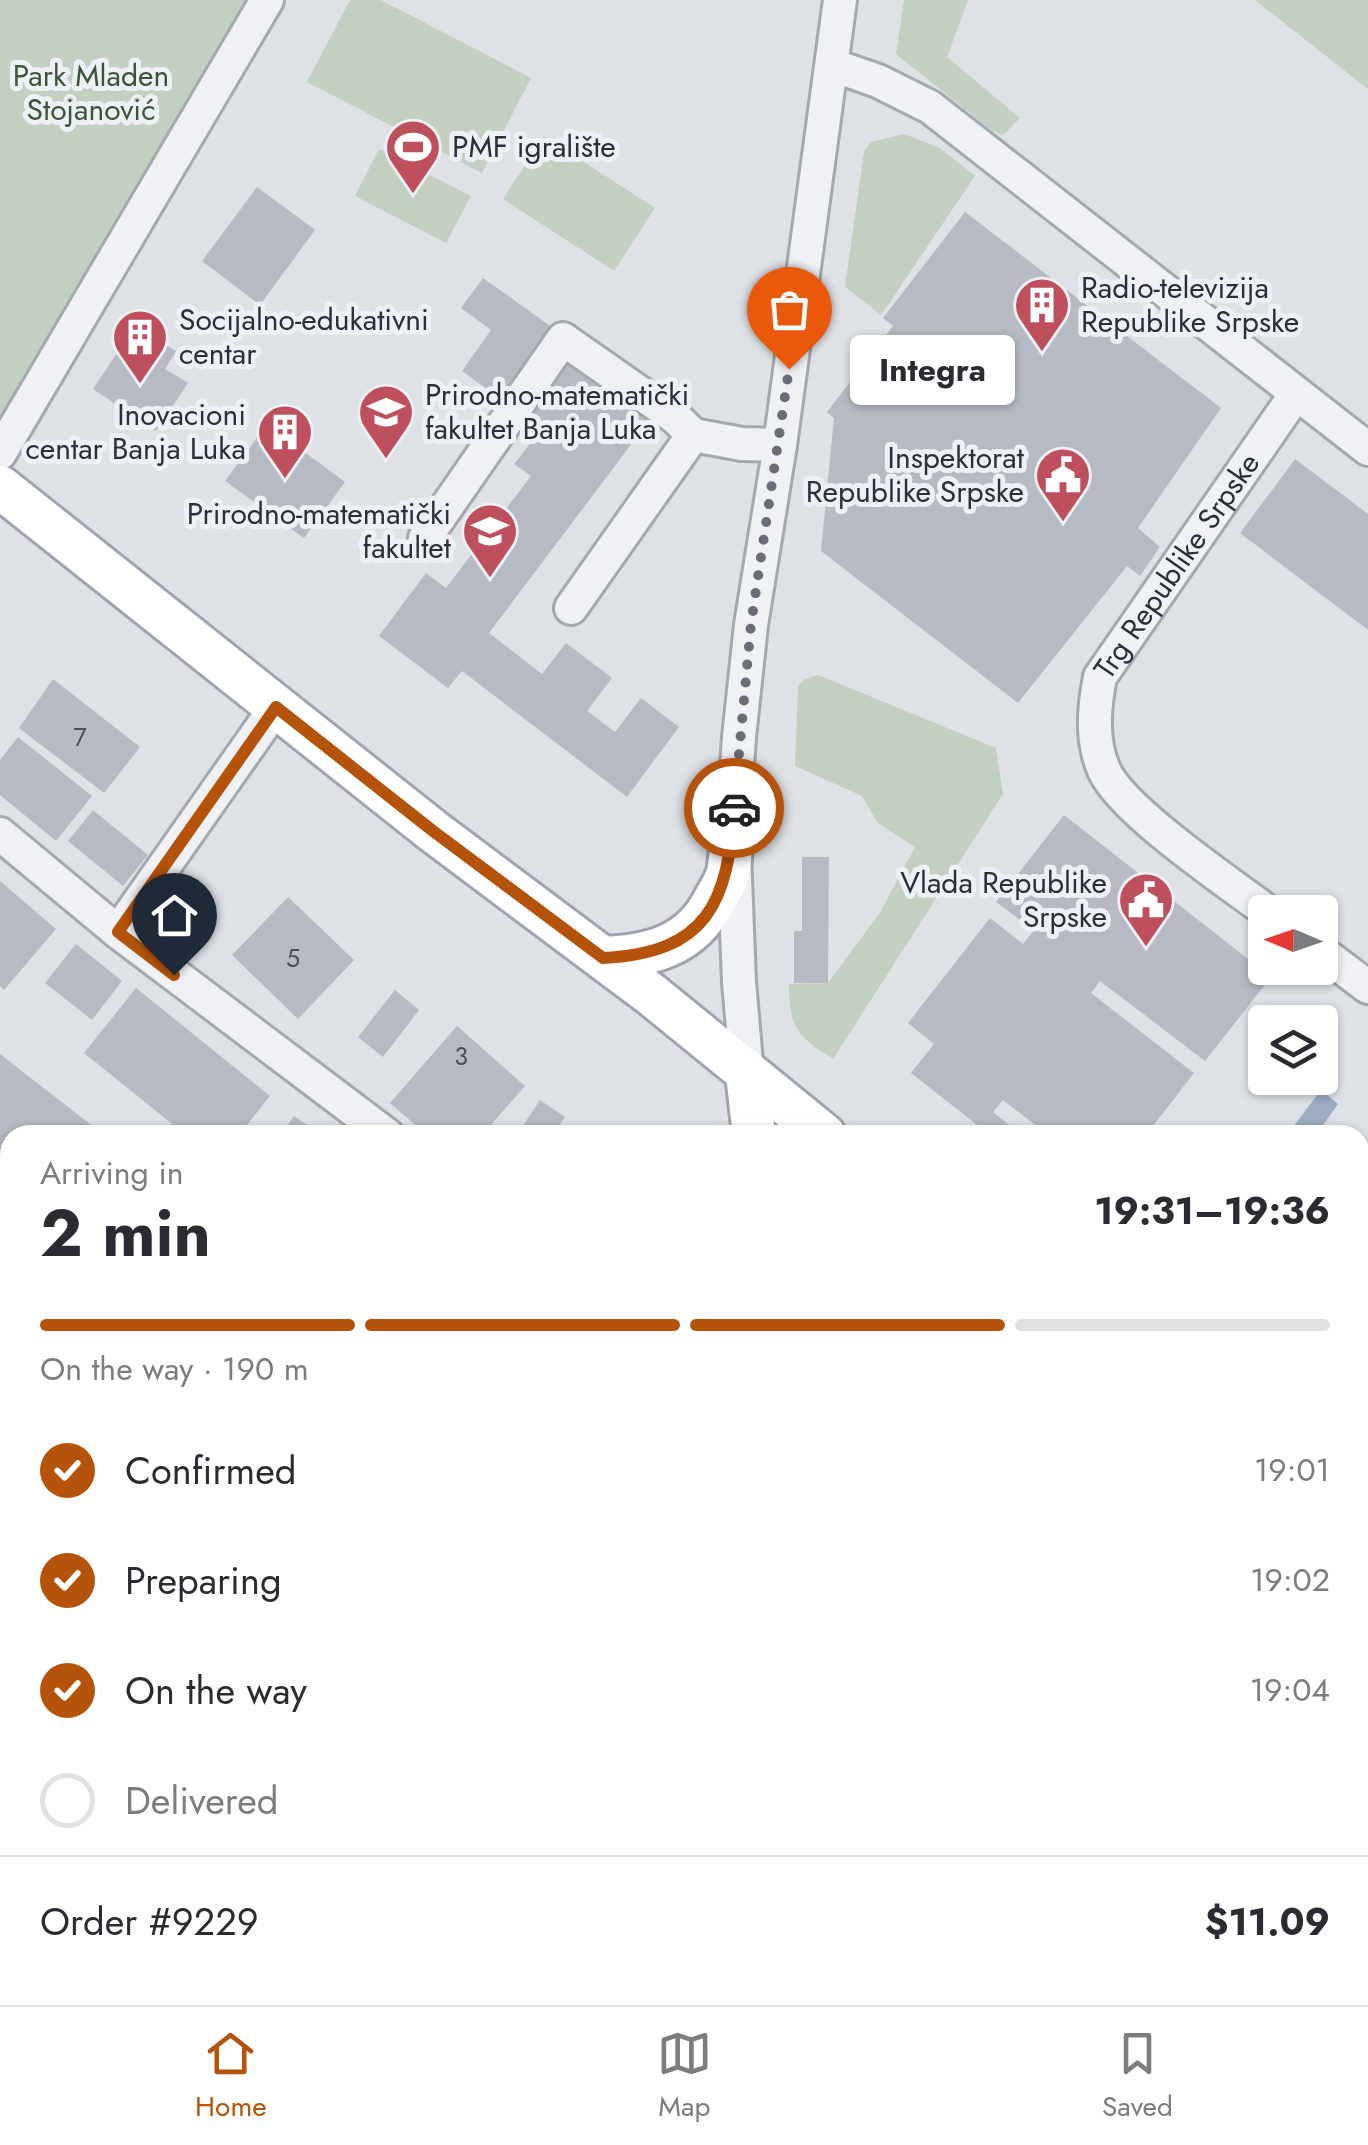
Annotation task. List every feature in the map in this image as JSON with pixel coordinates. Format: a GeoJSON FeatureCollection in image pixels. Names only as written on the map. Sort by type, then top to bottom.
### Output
{"type":"FeatureCollection","features":[{"type":"Feature","properties":{"kind":"main road"},"geometry":{"type":"LineString","coordinates":[[0,486],[433,831],[603,958],[811,1125]]}},
{"type":"Feature","properties":{"kind":"main road"},"geometry":{"type":"LineString","coordinates":[[603,958],[636,956],[671,947],[691,933],[709,911],[727,877],[733,826]]}},
{"type":"Feature","properties":{"kind":"main road"},"geometry":{"type":"LineString","coordinates":[[747,1074],[753,1125]]}},
{"type":"Feature","properties":{"kind":"street"},"geometry":{"type":"LineString","coordinates":[[0,453],[267,0]]}},
{"type":"Feature","properties":{"kind":"street"},"geometry":{"type":"LineString","coordinates":[[747,1074],[733,826],[751,624],[780,445],[840,0]]}},
{"type":"Feature","properties":{"kind":"street"},"geometry":{"type":"LineString","coordinates":[[832,65],[878,81],[930,107],[1368,449]]}},
{"type":"Feature","properties":{"kind":"street"},"geometry":{"type":"LineString","coordinates":[[424,538],[563,339],[676,418],[694,435],[742,444],[780,445]]}},
{"type":"Feature","properties":{"kind":"street","name":"Trg Republike Srpske"},"geometry":{"type":"LineString","coordinates":[[1248,896],[1130,805],[1104,771],[1094,712],[1100,677],[1296,394]]}},
{"type":"Feature","properties":{"kind":"street"},"geometry":{"type":"LineString","coordinates":[[571,608],[694,435]]}},
{"type":"Feature","properties":{"kind":"street"},"geometry":{"type":"LineString","coordinates":[[118,932],[276,707]]}},
{"type":"Feature","properties":{"kind":"street"},"geometry":{"type":"LineString","coordinates":[[0,834],[118,932],[373,1125]]}},
{"type":"Feature","properties":{"kind":"street"},"geometry":{"type":"LineString","coordinates":[[1338,965],[1368,987]]}},
{"type":"Feature","properties":{"kind":"green space","name":"Park Mladen Stojanović"},"geometry":{"type":"Polygon","coordinates":[[[0,0],[253,0],[0,435],[0,0]]]}},
{"type":"Feature","properties":{"kind":"green space"},"geometry":{"type":"Polygon","coordinates":[[[350,0],[381,0],[531,78],[482,173],[307,82],[350,0]]]}},
{"type":"Feature","properties":{"kind":"green space"},"geometry":{"type":"Polygon","coordinates":[[[904,0],[968,0],[947,57],[1020,118],[1003,135],[991,130],[896,54],[904,0]]]}},
{"type":"Feature","properties":{"kind":"green space"},"geometry":{"type":"Polygon","coordinates":[[[1255,0],[1368,0],[1368,89],[1359,82],[1255,0]]]}},
{"type":"Feature","properties":{"kind":"green space"},"geometry":{"type":"Polygon","coordinates":[[[904,134],[940,148],[975,176],[881,315],[845,287],[864,152],[871,142],[904,134]]]}},
{"type":"Feature","properties":{"kind":"green space"},"geometry":{"type":"Polygon","coordinates":[[[544,136],[655,208],[614,271],[503,199],[544,136]]]}},
{"type":"Feature","properties":{"kind":"green space","name":"PMF igralište"},"geometry":{"type":"Polygon","coordinates":[[[379,149],[471,196],[446,243],[355,196],[379,149]]]}},
{"type":"Feature","properties":{"kind":"green space"},"geometry":{"type":"Polygon","coordinates":[[[818,675],[996,748],[1003,794],[833,1059],[811,1044],[793,1021],[789,984],[828,983],[881,911],[915,847],[878,823],[862,796],[795,766],[798,686],[818,675]]]}},
{"type":"Feature","properties":{"kind":"water"},"geometry":{"type":"Polygon","coordinates":[[[1317,1095],[1327,1095],[1338,1104],[1323,1125],[1295,1125],[1317,1095]]]}},
{"type":"Feature","properties":{"kind":"building"},"geometry":{"type":"Polygon","coordinates":[[[257,187],[315,230],[260,305],[202,261],[257,187]]]}},
{"type":"Feature","properties":{"kind":"building"},"geometry":{"type":"Polygon","coordinates":[[[965,212],[1221,408],[1138,528],[1160,547],[1140,576],[1127,566],[1018,703],[821,551],[834,418],[827,412],[893,326],[883,318],[965,212]]]}},
{"type":"Feature","properties":{"kind":"building"},"geometry":{"type":"Polygon","coordinates":[[[483,278],[560,333],[509,405],[462,371],[491,330],[461,308],[483,278]]]}},
{"type":"Feature","properties":{"kind":"building","name":"Socijalno-edukativni centar"},"geometry":{"type":"Polygon","coordinates":[[[154,337],[176,351],[165,369],[188,383],[156,431],[93,389],[125,341],[144,354],[154,337]]]}},
{"type":"Feature","properties":{"kind":"building","name":"Prirodno-matematički fakultet"},"geometry":{"type":"Polygon","coordinates":[[[570,357],[651,418],[489,633],[542,674],[566,643],[612,678],[587,711],[615,732],[641,698],[679,727],[627,797],[462,671],[448,688],[379,636],[426,573],[446,588],[531,476],[514,464],[541,430],[524,417],[570,357]]]}},
{"type":"Feature","properties":{"kind":"building","name":"Inovacioni centar Banja Luka"},"geometry":{"type":"Polygon","coordinates":[[[267,424],[345,482],[304,538],[225,481],[267,424]]]}},
{"type":"Feature","properties":{"kind":"building"},"geometry":{"type":"Polygon","coordinates":[[[1295,459],[1368,514],[1368,630],[1240,533],[1295,459]]]}},
{"type":"Feature","properties":{"kind":"building"},"geometry":{"type":"Polygon","coordinates":[[[53,679],[140,747],[104,793],[19,728],[53,679]]]}},
{"type":"Feature","properties":{"kind":"building"},"geometry":{"type":"Polygon","coordinates":[[[18,737],[92,796],[56,841],[0,795],[0,760],[18,737]]]}},
{"type":"Feature","properties":{"kind":"building"},"geometry":{"type":"Polygon","coordinates":[[[93,810],[148,855],[123,886],[68,841],[93,810]]]}},
{"type":"Feature","properties":{"kind":"building"},"geometry":{"type":"Polygon","coordinates":[[[1064,815],[1248,959],[1248,985],[1265,985],[1205,1061],[1100,981],[1091,993],[1194,1073],[1154,1125],[1035,1125],[1003,1100],[993,1112],[1009,1125],[977,1125],[911,1073],[934,1044],[908,1023],[990,918],[1023,944],[1034,930],[996,902],[1064,815]]]}},
{"type":"Feature","properties":{"kind":"building"},"geometry":{"type":"Polygon","coordinates":[[[802,857],[829,857],[828,983],[794,983],[794,931],[802,931],[802,857]]]}},
{"type":"Feature","properties":{"kind":"building"},"geometry":{"type":"Polygon","coordinates":[[[0,881],[56,929],[4,990],[0,986],[0,881]]]}},
{"type":"Feature","properties":{"kind":"building"},"geometry":{"type":"Polygon","coordinates":[[[288,897],[354,960],[298,1019],[232,955],[288,897]]]}},
{"type":"Feature","properties":{"kind":"building"},"geometry":{"type":"Polygon","coordinates":[[[76,944],[122,981],[92,1020],[45,983],[76,944]]]}},
{"type":"Feature","properties":{"kind":"building"},"geometry":{"type":"Polygon","coordinates":[[[136,988],[270,1096],[247,1125],[174,1125],[84,1053],[136,988]]]}},
{"type":"Feature","properties":{"kind":"building"},"geometry":{"type":"Polygon","coordinates":[[[395,990],[419,1010],[383,1057],[358,1037],[395,990]]]}},
{"type":"Feature","properties":{"kind":"building"},"geometry":{"type":"Polygon","coordinates":[[[457,1026],[525,1086],[491,1125],[415,1125],[390,1103],[457,1026]]]}},
{"type":"Feature","properties":{"kind":"building"},"geometry":{"type":"Polygon","coordinates":[[[0,1054],[91,1125],[0,1125],[0,1054]]]}},
{"type":"Feature","properties":{"kind":"building"},"geometry":{"type":"Polygon","coordinates":[[[540,1100],[565,1117],[560,1125],[524,1125],[540,1100]]]}},
{"type":"Feature","properties":{"kind":"building"},"geometry":{"type":"Polygon","coordinates":[[[294,1116],[307,1125],[288,1125],[294,1116]]]}},
{"type":"Feature","properties":{"kind":"way so far"},"geometry":{"type":"LineString","coordinates":[[734,808],[751,624],[789,369]]}},
{"type":"Feature","properties":{"kind":"place","name":"PMF igralište"},"geometry":{"type":"Point","coordinates":[413,196]}},
{"type":"Feature","properties":{"kind":"place","name":"Radio-televizija Republike Srpske"},"geometry":{"type":"Point","coordinates":[1042,354]}},
{"type":"Feature","properties":{"kind":"place","name":"Integra"},"geometry":{"type":"Point","coordinates":[789,369]}},
{"type":"Feature","properties":{"kind":"place","name":"Socijalno-edukativni centar"},"geometry":{"type":"Point","coordinates":[140,386]}},
{"type":"Feature","properties":{"kind":"place","name":"Prirodno-matematički fakultet Banja Luka"},"geometry":{"type":"Point","coordinates":[386,461]}},
{"type":"Feature","properties":{"kind":"place","name":"Inovacioni centar Banja Luka"},"geometry":{"type":"Point","coordinates":[285,481]}},
{"type":"Feature","properties":{"kind":"place","name":"Inspektorat Republike Srpske"},"geometry":{"type":"Point","coordinates":[1063,524]}},
{"type":"Feature","properties":{"kind":"place","name":"Prirodno-matematički fakultet"},"geometry":{"type":"Point","coordinates":[490,580]}},
{"type":"Feature","properties":{"kind":"place","name":"Vlada Republike Srpske"},"geometry":{"type":"Point","coordinates":[1146,949]}},
{"type":"Feature","properties":{"kind":"route"},"geometry":{"type":"LineString","coordinates":[[174,975],[118,932],[276,707],[603,958],[636,956],[671,947],[691,933],[709,911],[727,877],[734,808]]}}]}
